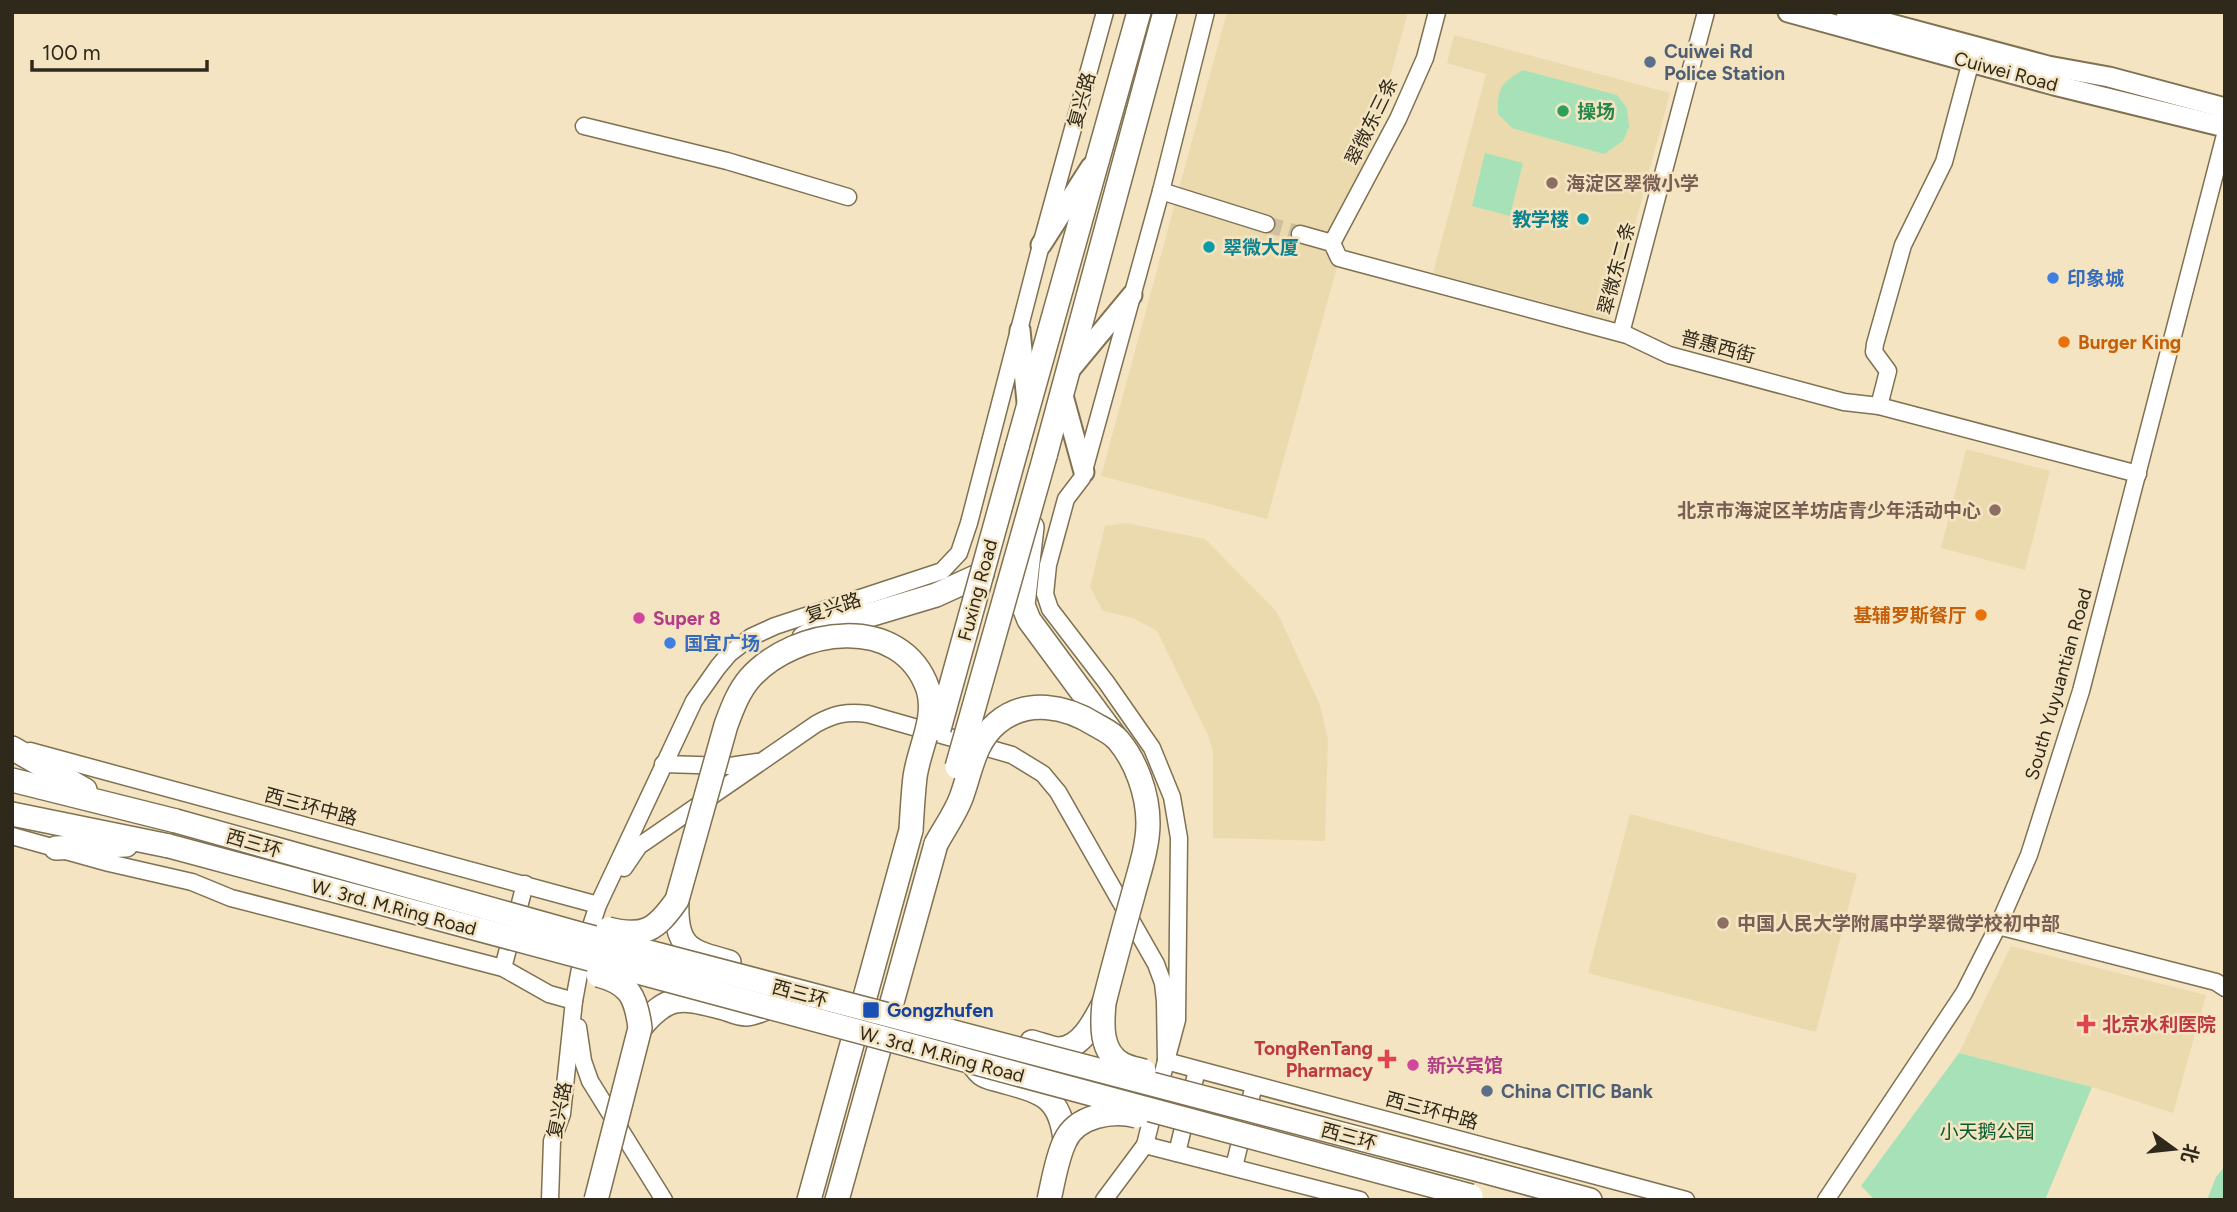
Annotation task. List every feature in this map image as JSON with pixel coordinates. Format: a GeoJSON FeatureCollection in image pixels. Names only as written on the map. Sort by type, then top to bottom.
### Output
{"type":"FeatureCollection","features":[{"type":"Feature","properties":{"kind":"highway","name":"Fuxing Road"},"geometry":{"type":"LineString","coordinates":[[817,1169],[1139,12]]}},
{"type":"Feature","properties":{"kind":"highway"},"geometry":{"type":"LineString","coordinates":[[842,1192],[1165,12]]}},
{"type":"Feature","properties":{"kind":"highway"},"geometry":{"type":"LineString","coordinates":[[1037,484],[1023,605],[1029,620],[1134,765],[1147,805],[1148,829],[1143,859],[1104,1003],[1090,1029],[1068,1046],[1058,1049],[1009,1036],[972,1050],[983,1076],[1038,1091],[1057,1111],[1063,1124],[1065,1140],[1049,1200]]}},
{"type":"Feature","properties":{"kind":"highway"},"geometry":{"type":"LineString","coordinates":[[596,1200],[640,1028],[650,1015],[662,1006],[687,999],[746,1014],[769,997],[742,965],[703,955],[688,946],[676,921],[677,900],[734,703],[750,678],[787,649],[816,631],[936,594],[982,573]]}},
{"type":"Feature","properties":{"kind":"highway"},"geometry":{"type":"LineString","coordinates":[[787,649],[830,638],[865,636],[881,639],[896,647],[923,676],[931,702],[930,715],[915,775],[911,830]]}},
{"type":"Feature","properties":{"kind":"highway"},"geometry":{"type":"LineString","coordinates":[[936,844],[961,800],[975,754],[983,739],[1010,715],[1031,708],[1052,707],[1074,713],[1116,738]]}},
{"type":"Feature","properties":{"kind":"highway"},"geometry":{"type":"LineString","coordinates":[[12,747],[109,804]]}},
{"type":"Feature","properties":{"kind":"highway","name":"西三环"},"geometry":{"type":"LineString","coordinates":[[12,780],[176,821],[576,945]]}},
{"type":"Feature","properties":{"kind":"highway"},"geometry":{"type":"LineString","coordinates":[[12,814],[165,844]]}},
{"type":"Feature","properties":{"kind":"highway"},"geometry":{"type":"LineString","coordinates":[[56,848],[165,844]]}},
{"type":"Feature","properties":{"kind":"highway","name":"W. 3rd. M.Ring Road"},"geometry":{"type":"LineString","coordinates":[[165,844],[576,945],[1186,1106],[1479,1198]]}},
{"type":"Feature","properties":{"kind":"highway"},"geometry":{"type":"LineString","coordinates":[[640,1028],[635,1003],[623,984],[592,973],[576,945],[606,929],[639,934],[652,929],[677,900]]}},
{"type":"Feature","properties":{"kind":"highway"},"geometry":{"type":"LineString","coordinates":[[1065,1140],[1090,1118],[1127,1113],[1165,1123],[1186,1106],[1172,1079],[1118,1062],[1106,1045],[1103,1035],[1104,1003]]}},
{"type":"Feature","properties":{"kind":"highway","name":"西三环"},"geometry":{"type":"LineString","coordinates":[[1186,1106],[1479,1170],[1591,1200]]}},
{"type":"Feature","properties":{"kind":"highway"},"geometry":{"type":"LineString","coordinates":[[799,1200],[817,1169]]}},
{"type":"Feature","properties":{"kind":"highway"},"geometry":{"type":"LineString","coordinates":[[809,1200],[817,1169]]}},
{"type":"Feature","properties":{"kind":"main road","name":"Cuiwei Road"},"geometry":{"type":"LineString","coordinates":[[1788,12],[2054,85],[2225,127]]}},
{"type":"Feature","properties":{"kind":"main road","name":"Cuiwei Road"},"geometry":{"type":"LineString","coordinates":[[1846,12],[2048,66],[2109,77],[2225,108]]}},
{"type":"Feature","properties":{"kind":"main road"},"geometry":{"type":"LineString","coordinates":[[1041,245],[1097,157]]}},
{"type":"Feature","properties":{"kind":"main road"},"geometry":{"type":"LineString","coordinates":[[1084,472],[1064,383],[1132,295]]}},
{"type":"Feature","properties":{"kind":"main road"},"geometry":{"type":"LineString","coordinates":[[1020,330],[1028,409]]}},
{"type":"Feature","properties":{"kind":"street","name":"复兴路"},"geometry":{"type":"LineString","coordinates":[[550,1200],[552,1141],[562,1114],[574,1001],[584,947],[598,905],[694,701],[718,667],[751,637],[775,626],[942,571],[958,553],[966,532],[1105,12]]}},
{"type":"Feature","properties":{"kind":"street"},"geometry":{"type":"LineString","coordinates":[[1119,1200],[1145,1145],[1177,1020],[1179,838],[1172,797],[1152,748],[1106,682],[1056,619],[1045,594],[1048,565],[1066,499],[1084,472],[1161,191],[1206,12]]}},
{"type":"Feature","properties":{"kind":"street","name":"翠微东三条"},"geometry":{"type":"LineString","coordinates":[[1332,243],[1398,118],[1425,58],[1437,12]]}},
{"type":"Feature","properties":{"kind":"street","name":"翠微东二条"},"geometry":{"type":"LineString","coordinates":[[1621,333],[1706,12]]}},
{"type":"Feature","properties":{"kind":"street"},"geometry":{"type":"LineString","coordinates":[[1879,406],[1888,370],[1874,352],[1875,344],[1903,245],[1944,162],[1971,61]]}},
{"type":"Feature","properties":{"kind":"street"},"geometry":{"type":"LineString","coordinates":[[584,126],[727,161],[848,197]]}},
{"type":"Feature","properties":{"kind":"street","name":"South Yuyuantian Road"},"geometry":{"type":"LineString","coordinates":[[1826,1200],[1964,993],[1998,926],[2029,855],[2081,691],[2225,135]]}},
{"type":"Feature","properties":{"kind":"street"},"geometry":{"type":"LineString","coordinates":[[1161,191],[1266,224]]}},
{"type":"Feature","properties":{"kind":"street","name":"普惠西街"},"geometry":{"type":"LineString","coordinates":[[1300,234],[1332,243],[1339,258],[1621,333],[1669,355],[1844,402],[1879,406],[2138,474]]}},
{"type":"Feature","properties":{"kind":"street"},"geometry":{"type":"LineString","coordinates":[[598,905],[639,846],[828,717],[852,712],[868,714],[1000,751],[1026,762],[1043,774],[1058,792],[1156,964],[1164,992],[1166,1061]]}},
{"type":"Feature","properties":{"kind":"street","name":"西三环中路"},"geometry":{"type":"LineString","coordinates":[[12,747],[598,905]]}},
{"type":"Feature","properties":{"kind":"street"},"geometry":{"type":"LineString","coordinates":[[663,764],[730,766],[760,761]]}},
{"type":"Feature","properties":{"kind":"street"},"geometry":{"type":"LineString","coordinates":[[12,836],[192,882],[232,898],[503,968],[549,994],[574,1001],[581,1052],[590,1081],[664,1200]]}},
{"type":"Feature","properties":{"kind":"street"},"geometry":{"type":"LineString","coordinates":[[503,968],[524,884]]}},
{"type":"Feature","properties":{"kind":"street"},"geometry":{"type":"LineString","coordinates":[[1998,926],[2216,982],[2225,988]]}},
{"type":"Feature","properties":{"kind":"street","name":"西三环中路"},"geometry":{"type":"LineString","coordinates":[[1166,1061],[1686,1200]]}},
{"type":"Feature","properties":{"kind":"street"},"geometry":{"type":"LineString","coordinates":[[1177,1153],[1197,1070]]}},
{"type":"Feature","properties":{"kind":"street"},"geometry":{"type":"LineString","coordinates":[[1234,1167],[1254,1085]]}},
{"type":"Feature","properties":{"kind":"street"},"geometry":{"type":"LineString","coordinates":[[1145,1145],[1360,1200]]}},
{"type":"Feature","properties":{"kind":"street"},"geometry":{"type":"LineString","coordinates":[[1104,1200],[1145,1145]]}},
{"type":"Feature","properties":{"kind":"shaded area","name":"翠微大厦"},"geometry":{"type":"Polygon","coordinates":[[[1227,12],[1408,12],[1267,519],[1101,476],[1227,12]]]}},
{"type":"Feature","properties":{"kind":"shaded area","name":"海淀区翠微小学"},"geometry":{"type":"Polygon","coordinates":[[[1454,35],[1670,93],[1610,320],[1433,273],[1486,74],[1447,63],[1454,35]]]}},
{"type":"Feature","properties":{"kind":"shaded area","name":"北京市海淀区羊坊店青少年活动中心"},"geometry":{"type":"Polygon","coordinates":[[[1966,449],[2050,471],[2025,570],[1941,548],[1966,449]]]}},
{"type":"Feature","properties":{"kind":"shaded area"},"geometry":{"type":"Polygon","coordinates":[[[1126,523],[1205,539],[1277,612],[1320,705],[1328,739],[1325,841],[1213,838],[1213,752],[1208,735],[1157,631],[1133,618],[1103,611],[1090,587],[1105,526],[1126,523]]]}},
{"type":"Feature","properties":{"kind":"shaded area","name":"中国人民大学附属中学翠微学校初中部"},"geometry":{"type":"Polygon","coordinates":[[[1630,814],[1857,874],[1816,1032],[1588,973],[1630,814]]]}},
{"type":"Feature","properties":{"kind":"shaded area","name":"北京水利医院"},"geometry":{"type":"Polygon","coordinates":[[[2011,946],[2206,995],[2173,1113],[2092,1087],[1959,1053],[2011,946]]]}},
{"type":"Feature","properties":{"kind":"green space","name":"操场"},"geometry":{"type":"Polygon","coordinates":[[[1523,70],[1617,95],[1627,108],[1629,127],[1623,141],[1604,154],[1512,128],[1498,114],[1498,98],[1505,83],[1523,70]]]}},
{"type":"Feature","properties":{"kind":"green space"},"geometry":{"type":"Polygon","coordinates":[[[1485,153],[1523,163],[1510,216],[1472,206],[1485,153]]]}},
{"type":"Feature","properties":{"kind":"green space","name":"小天鹅公园"},"geometry":{"type":"Polygon","coordinates":[[[1959,1053],[2092,1087],[2045,1200],[1875,1200],[1861,1186],[1959,1053]]]}},
{"type":"Feature","properties":{"kind":"green space"},"geometry":{"type":"Polygon","coordinates":[[[2225,1166],[2225,1200],[2207,1200],[2216,1177],[2225,1166]]]}},
{"type":"Feature","properties":{"kind":"tunnel"},"geometry":{"type":"LineString","coordinates":[[1266,224],[1300,234]]}},
{"type":"Feature","properties":{"kind":"place","name":"Cuiwei Rd Police Station"},"geometry":{"type":"Point","coordinates":[1650,62]}},
{"type":"Feature","properties":{"kind":"place","name":"操场"},"geometry":{"type":"Point","coordinates":[1563,111]}},
{"type":"Feature","properties":{"kind":"place","name":"海淀区翠微小学"},"geometry":{"type":"Point","coordinates":[1552,183]}},
{"type":"Feature","properties":{"kind":"place","name":"教学楼"},"geometry":{"type":"Point","coordinates":[1583,219]}},
{"type":"Feature","properties":{"kind":"place","name":"翠微大厦"},"geometry":{"type":"Point","coordinates":[1209,247]}},
{"type":"Feature","properties":{"kind":"place","name":"印象城"},"geometry":{"type":"Point","coordinates":[2053,278]}},
{"type":"Feature","properties":{"kind":"place","name":"Burger King"},"geometry":{"type":"Point","coordinates":[2064,342]}},
{"type":"Feature","properties":{"kind":"place","name":"北京市海淀区羊坊店青少年活动中心"},"geometry":{"type":"Point","coordinates":[1995,510]}},
{"type":"Feature","properties":{"kind":"place","name":"基辅罗斯餐厅"},"geometry":{"type":"Point","coordinates":[1981,615]}},
{"type":"Feature","properties":{"kind":"place","name":"Super 8"},"geometry":{"type":"Point","coordinates":[639,618]}},
{"type":"Feature","properties":{"kind":"place","name":"国宜广场"},"geometry":{"type":"Point","coordinates":[670,643]}},
{"type":"Feature","properties":{"kind":"place","name":"中国人民大学附属中学翠微学校初中部"},"geometry":{"type":"Point","coordinates":[1723,923]}},
{"type":"Feature","properties":{"kind":"place","name":"Gongzhufen"},"geometry":{"type":"Point","coordinates":[871,1010]}},
{"type":"Feature","properties":{"kind":"place","name":"北京水利医院"},"geometry":{"type":"Point","coordinates":[2086,1024]}},
{"type":"Feature","properties":{"kind":"place","name":"TongRenTang Pharmacy"},"geometry":{"type":"Point","coordinates":[1387,1059]}},
{"type":"Feature","properties":{"kind":"place","name":"新兴宾馆"},"geometry":{"type":"Point","coordinates":[1413,1065]}},
{"type":"Feature","properties":{"kind":"place","name":"China CITIC Bank"},"geometry":{"type":"Point","coordinates":[1487,1091]}}]}
